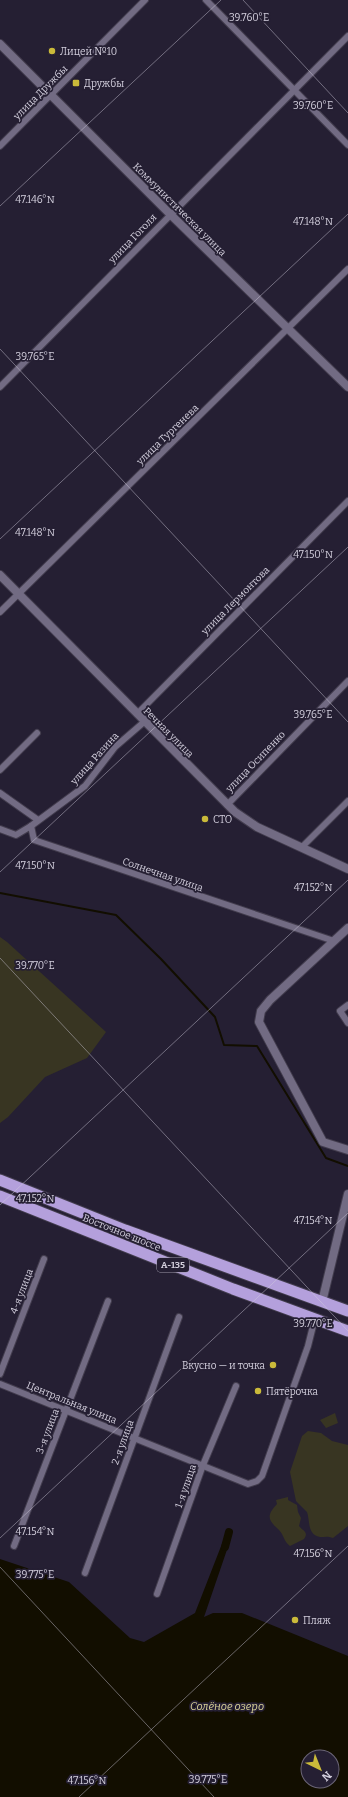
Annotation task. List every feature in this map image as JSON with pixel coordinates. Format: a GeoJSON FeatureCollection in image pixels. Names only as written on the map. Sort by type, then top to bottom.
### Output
{"type":"FeatureCollection","features":[{"type":"Feature","properties":{"kind":"highway","name":"Восточное шоссе"},"geometry":{"type":"LineString","coordinates":[[0,1180],[125,1230],[348,1311]]}},
{"type":"Feature","properties":{"kind":"highway","name":"Восточное шоссе"},"geometry":{"type":"LineString","coordinates":[[0,1196],[233,1289],[348,1331]]}},
{"type":"Feature","properties":{"kind":"highway"},"geometry":{"type":"LineString","coordinates":[[90,1232],[70,1222],[66,1216],[70,1213],[75,1214],[116,1229],[125,1230]]}},
{"type":"Feature","properties":{"kind":"street","name":"улица Дружбы"},"geometry":{"type":"LineString","coordinates":[[0,146],[145,0]]}},
{"type":"Feature","properties":{"kind":"street"},"geometry":{"type":"LineString","coordinates":[[206,0],[348,145]]}},
{"type":"Feature","properties":{"kind":"street","name":"улица Гоголя"},"geometry":{"type":"LineString","coordinates":[[0,387],[348,36]]}},
{"type":"Feature","properties":{"kind":"street","name":"Коммунистическая улица"},"geometry":{"type":"LineString","coordinates":[[0,44],[170,214],[348,387]]}},
{"type":"Feature","properties":{"kind":"street","name":"улица Тургенева"},"geometry":{"type":"LineString","coordinates":[[0,612],[348,269]]}},
{"type":"Feature","properties":{"kind":"street","name":"улица Лермонтова"},"geometry":{"type":"LineString","coordinates":[[137,714],[348,501]]}},
{"type":"Feature","properties":{"kind":"street","name":"Речная улица"},"geometry":{"type":"LineString","coordinates":[[0,575],[226,804],[244,819],[348,869]]}},
{"type":"Feature","properties":{"kind":"street","name":"улица Осипенко"},"geometry":{"type":"LineString","coordinates":[[226,804],[348,681]]}},
{"type":"Feature","properties":{"kind":"street","name":"улица Разина"},"geometry":{"type":"LineString","coordinates":[[31,826],[85,786],[115,747],[144,722]]}},
{"type":"Feature","properties":{"kind":"street"},"geometry":{"type":"LineString","coordinates":[[0,770],[37,733]]}},
{"type":"Feature","properties":{"kind":"street"},"geometry":{"type":"LineString","coordinates":[[0,793],[38,820]]}},
{"type":"Feature","properties":{"kind":"street"},"geometry":{"type":"LineString","coordinates":[[302,847],[348,802]]}},
{"type":"Feature","properties":{"kind":"street"},"geometry":{"type":"LineString","coordinates":[[0,829],[16,835],[31,826]]}},
{"type":"Feature","properties":{"kind":"street","name":"Солнечная улица"},"geometry":{"type":"LineString","coordinates":[[31,826],[34,840],[334,941]]}},
{"type":"Feature","properties":{"kind":"street"},"geometry":{"type":"LineString","coordinates":[[348,928],[270,1000],[261,1011],[259,1022],[323,1142],[348,1150]]}},
{"type":"Feature","properties":{"kind":"street"},"geometry":{"type":"LineString","coordinates":[[348,1005],[340,1011],[348,1023]]}},
{"type":"Feature","properties":{"kind":"street"},"geometry":{"type":"LineString","coordinates":[[322,1302],[348,1194]]}},
{"type":"Feature","properties":{"kind":"street","name":"4-я улица"},"geometry":{"type":"LineString","coordinates":[[0,1374],[44,1259]]}},
{"type":"Feature","properties":{"kind":"street","name":"3-я улица"},"geometry":{"type":"LineString","coordinates":[[14,1546],[108,1301]]}},
{"type":"Feature","properties":{"kind":"street","name":"2-я улица"},"geometry":{"type":"LineString","coordinates":[[85,1574],[179,1317]]}},
{"type":"Feature","properties":{"kind":"street","name":"Центральная улица"},"geometry":{"type":"LineString","coordinates":[[0,1384],[248,1484],[257,1481],[262,1476],[308,1346],[315,1318]]}},
{"type":"Feature","properties":{"kind":"street","name":"1-я улица"},"geometry":{"type":"LineString","coordinates":[[157,1594],[203,1465],[236,1386]]}},
{"type":"Feature","properties":{"kind":"shaded area"},"geometry":{"type":"Polygon","coordinates":[[[0,937],[106,1032],[87,1058],[45,1077],[8,1117],[0,1123],[0,937]]]}},
{"type":"Feature","properties":{"kind":"shaded area"},"geometry":{"type":"Polygon","coordinates":[[[335,1413],[338,1423],[326,1428],[320,1420],[335,1413]]]}},
{"type":"Feature","properties":{"kind":"shaded area"},"geometry":{"type":"Polygon","coordinates":[[[308,1431],[321,1433],[332,1441],[348,1445],[348,1526],[333,1538],[316,1536],[313,1533],[310,1527],[307,1512],[296,1501],[290,1472],[302,1436],[308,1431]]]}},
{"type":"Feature","properties":{"kind":"shaded area"},"geometry":{"type":"Polygon","coordinates":[[[288,1497],[288,1500],[297,1505],[301,1518],[299,1526],[306,1533],[304,1539],[290,1546],[286,1543],[281,1532],[272,1523],[270,1518],[271,1512],[277,1504],[276,1500],[288,1497]]]}},
{"type":"Feature","properties":{"kind":"water","name":"Солёное озеро"},"geometry":{"type":"Polygon","coordinates":[[[225,1536],[231,1538],[204,1617],[213,1613],[242,1613],[348,1656],[348,1797],[0,1797],[0,1559],[69,1582],[130,1638],[144,1642],[195,1613],[225,1536]]]}},
{"type":"Feature","properties":{"kind":"waterway"},"geometry":{"type":"LineString","coordinates":[[0,893],[116,915],[161,959],[215,1017],[224,1045],[257,1046],[326,1158],[348,1166]]}},
{"type":"Feature","properties":{"kind":"waterway"},"geometry":{"type":"LineString","coordinates":[[225,1547],[229,1532]]}},
{"type":"Feature","properties":{"kind":"place","name":"Лицей №10"},"geometry":{"type":"Point","coordinates":[52,51]}},
{"type":"Feature","properties":{"kind":"place","name":"Дружбы"},"geometry":{"type":"Point","coordinates":[76,83]}},
{"type":"Feature","properties":{"kind":"place","name":"СТО"},"geometry":{"type":"Point","coordinates":[205,819]}},
{"type":"Feature","properties":{"kind":"place","name":"Вкусно — и точка"},"geometry":{"type":"Point","coordinates":[273,1365]}},
{"type":"Feature","properties":{"kind":"place","name":"Пятёрочка"},"geometry":{"type":"Point","coordinates":[258,1391]}},
{"type":"Feature","properties":{"kind":"place","name":"Пляж"},"geometry":{"type":"Point","coordinates":[295,1620]}}]}
